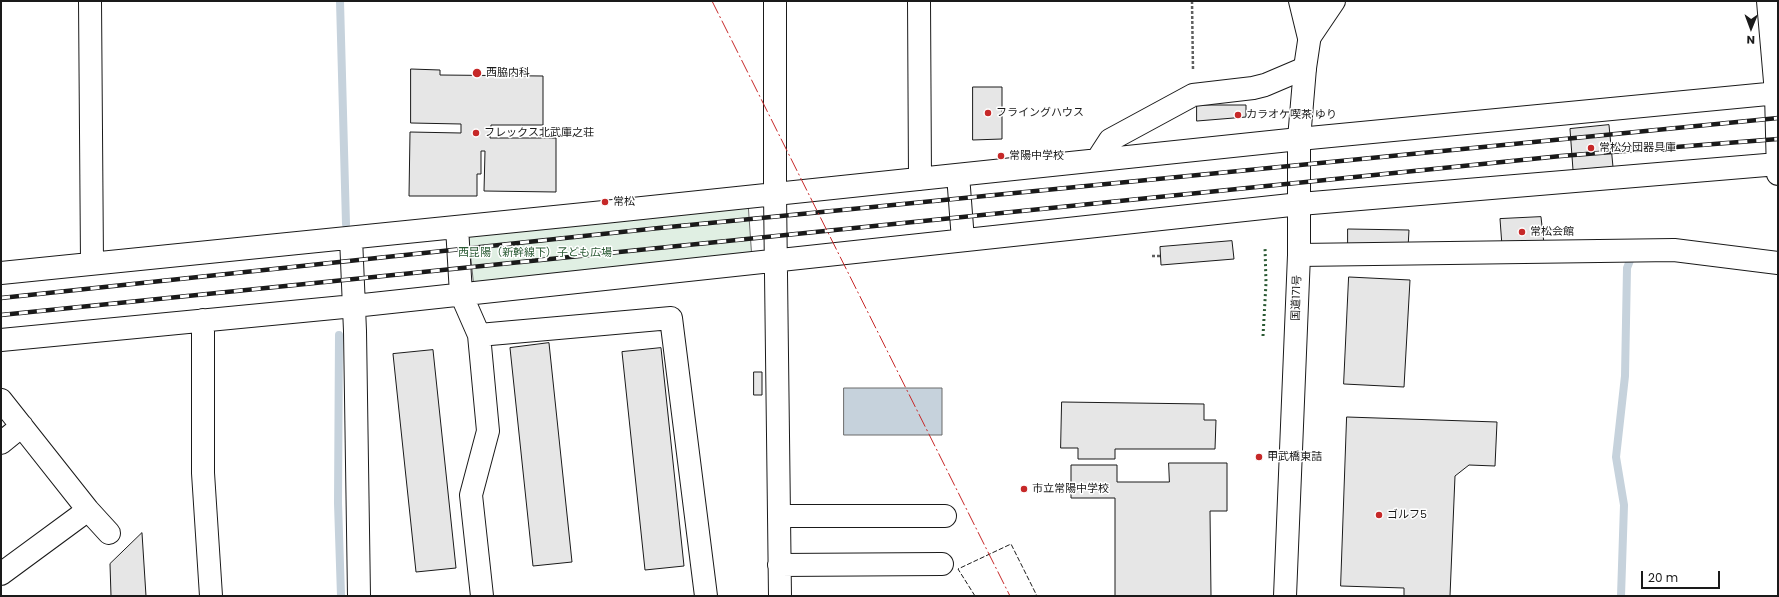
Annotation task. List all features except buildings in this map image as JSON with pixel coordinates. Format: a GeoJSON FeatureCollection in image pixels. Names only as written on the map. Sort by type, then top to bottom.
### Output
{"type":"FeatureCollection","features":[{"type":"Feature","properties":{"kind":"main road"},"geometry":{"type":"LineString","coordinates":[[90,1],[92,262]]}},
{"type":"Feature","properties":{"kind":"main road"},"geometry":{"type":"LineString","coordinates":[[775,1],[775,194],[780,596]]}},
{"type":"Feature","properties":{"kind":"main road"},"geometry":{"type":"LineString","coordinates":[[919,1],[920,179]]}},
{"type":"Feature","properties":{"kind":"main road"},"geometry":{"type":"LineString","coordinates":[[1300,1],[1309,38]]}},
{"type":"Feature","properties":{"kind":"main road","name":"国道171号"},"geometry":{"type":"LineString","coordinates":[[1285,596],[1299,256],[1299,139],[1304,68],[1315,1]]}},
{"type":"Feature","properties":{"kind":"main road"},"geometry":{"type":"LineString","coordinates":[[1309,38],[1334,1]]}},
{"type":"Feature","properties":{"kind":"main road"},"geometry":{"type":"LineString","coordinates":[[1,340],[354,306],[1300,204],[1778,168],[1777,93],[1768,1]]}},
{"type":"Feature","properties":{"kind":"main road"},"geometry":{"type":"LineString","coordinates":[[1097,160],[1110,140],[1193,95],[1253,88],[1265,85],[1304,68]]}},
{"type":"Feature","properties":{"kind":"main road"},"geometry":{"type":"LineString","coordinates":[[1,273],[92,262],[351,238],[1299,139],[1777,93]]}},
{"type":"Feature","properties":{"kind":"main road"},"geometry":{"type":"LineString","coordinates":[[958,175],[963,240]]}},
{"type":"Feature","properties":{"kind":"main road"},"geometry":{"type":"LineString","coordinates":[[457,227],[461,294],[479,335],[488,431],[471,495],[482,596]]}},
{"type":"Feature","properties":{"kind":"main road"},"geometry":{"type":"LineString","coordinates":[[351,238],[354,306],[359,596]]}},
{"type":"Feature","properties":{"kind":"main road"},"geometry":{"type":"LineString","coordinates":[[1299,256],[1674,250],[1778,263]]}},
{"type":"Feature","properties":{"kind":"main road"},"geometry":{"type":"LineString","coordinates":[[479,335],[671,318],[706,596]]}},
{"type":"Feature","properties":{"kind":"main road"},"geometry":{"type":"LineString","coordinates":[[203,320],[203,474],[211,596]]}},
{"type":"Feature","properties":{"kind":"main road"},"geometry":{"type":"LineString","coordinates":[[1,400],[88,510],[109,533]]}},
{"type":"Feature","properties":{"kind":"main road"},"geometry":{"type":"LineString","coordinates":[[1,443],[22,426]]}},
{"type":"Feature","properties":{"kind":"main road"},"geometry":{"type":"LineString","coordinates":[[1,574],[88,510]]}},
{"type":"Feature","properties":{"kind":"main road"},"geometry":{"type":"LineString","coordinates":[[779,516],[945,516]]}},
{"type":"Feature","properties":{"kind":"main road"},"geometry":{"type":"LineString","coordinates":[[779,565],[942,564]]}},
{"type":"Feature","properties":{"kind":"path"},"geometry":{"type":"LineString","coordinates":[[1192,1],[1193,95]]}},
{"type":"Feature","properties":{"kind":"path"},"geometry":{"type":"LineString","coordinates":[[1152,256],[1161,256]]}},
{"type":"Feature","properties":{"kind":"green space","name":"西昆陽（新幹線下）子ども広場"},"geometry":{"type":"Polygon","coordinates":[[[748,202],[752,260],[474,288],[468,231],[748,202]]]}},
{"type":"Feature","properties":{"kind":"shaded area"},"geometry":{"type":"Polygon","coordinates":[[[844,388],[942,388],[942,435],[844,435],[844,388]]]}},
{"type":"Feature","properties":{"kind":"waterway"},"geometry":{"type":"LineString","coordinates":[[340,1],[346,224]]}},
{"type":"Feature","properties":{"kind":"waterway"},"geometry":{"type":"LineString","coordinates":[[1621,596],[1624,505],[1616,457],[1625,376],[1627,268],[1631,258],[1638,258]]}},
{"type":"Feature","properties":{"kind":"waterway"},"geometry":{"type":"LineString","coordinates":[[339,335],[338,503],[341,596]]}},
{"type":"Feature","properties":{"kind":"railway"},"geometry":{"type":"LineString","coordinates":[[1,298],[659,228],[1778,118]]}},
{"type":"Feature","properties":{"kind":"railway"},"geometry":{"type":"LineString","coordinates":[[1,315],[1561,156],[1778,139]]}},
{"type":"Feature","properties":{"kind":"hedge"},"geometry":{"type":"LineString","coordinates":[[1263,336],[1266,283],[1265,247]]}},
{"type":"Feature","properties":{"kind":"fence"},"geometry":{"type":"LineString","coordinates":[[975,596],[958,569],[1011,544],[1037,596]]}},
{"type":"Feature","properties":{"kind":"power"},"geometry":{"type":"LineString","coordinates":[[712,1],[1010,596]]}},
{"type":"Feature","properties":{"kind":"place","name":"西脇内科"},"geometry":{"type":"Point","coordinates":[477,73]}},
{"type":"Feature","properties":{"kind":"place","name":"フライングハウス"},"geometry":{"type":"Point","coordinates":[988,113]}},
{"type":"Feature","properties":{"kind":"place","name":"カラオケ喫茶 ゆり"},"geometry":{"type":"Point","coordinates":[1238,115]}},
{"type":"Feature","properties":{"kind":"place","name":"フレックス北武庫之荘"},"geometry":{"type":"Point","coordinates":[476,133]}},
{"type":"Feature","properties":{"kind":"place","name":"常松分団器具庫"},"geometry":{"type":"Point","coordinates":[1591,148]}},
{"type":"Feature","properties":{"kind":"place","name":"常陽中学校"},"geometry":{"type":"Point","coordinates":[1001,156]}},
{"type":"Feature","properties":{"kind":"place","name":"常松"},"geometry":{"type":"Point","coordinates":[605,202]}},
{"type":"Feature","properties":{"kind":"place","name":"常松会館"},"geometry":{"type":"Point","coordinates":[1522,232]}},
{"type":"Feature","properties":{"kind":"place","name":"甲武橋東詰"},"geometry":{"type":"Point","coordinates":[1259,457]}},
{"type":"Feature","properties":{"kind":"place","name":"市立常陽中学校"},"geometry":{"type":"Point","coordinates":[1024,489]}},
{"type":"Feature","properties":{"kind":"place","name":"ゴルフ5"},"geometry":{"type":"Point","coordinates":[1379,515]}}]}
